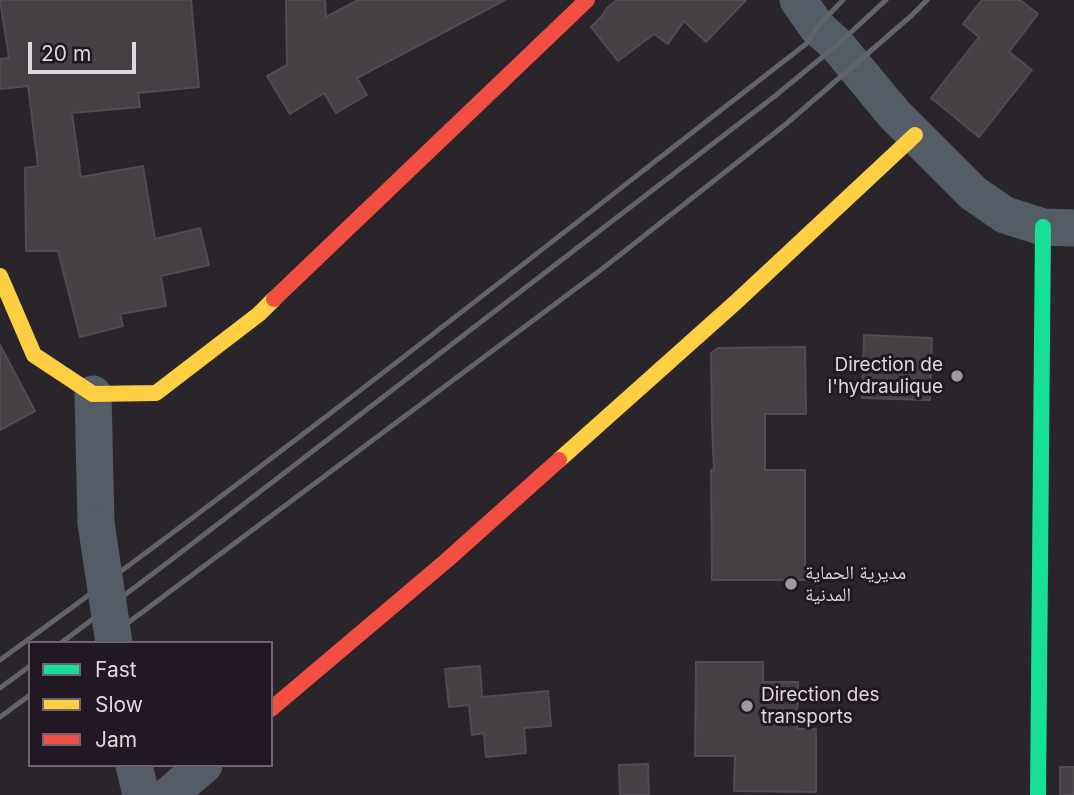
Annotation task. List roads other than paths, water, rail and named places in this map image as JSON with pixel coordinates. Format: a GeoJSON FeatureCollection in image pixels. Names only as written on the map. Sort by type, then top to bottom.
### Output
{"type":"FeatureCollection","features":[{"type":"Feature","properties":{"kind":"street"},"geometry":{"type":"LineString","coordinates":[[0,276],[34,355],[93,394],[156,393],[259,314],[587,0]]}},
{"type":"Feature","properties":{"kind":"street"},"geometry":{"type":"LineString","coordinates":[[798,0],[817,26],[837,45],[904,125],[973,193],[1005,215],[1059,228],[1038,795]]}},
{"type":"Feature","properties":{"kind":"street"},"geometry":{"type":"LineString","coordinates":[[273,707],[457,552],[736,302],[904,125]]}},
{"type":"Feature","properties":{"kind":"street"},"geometry":{"type":"LineString","coordinates":[[93,394],[96,523],[114,641]]}},
{"type":"Feature","properties":{"kind":"street"},"geometry":{"type":"LineString","coordinates":[[134,767],[141,795]]}},
{"type":"Feature","properties":{"kind":"street"},"geometry":{"type":"LineString","coordinates":[[169,795],[202,767]]}},
{"type":"Feature","properties":{"kind":"railway"},"geometry":{"type":"LineString","coordinates":[[0,660],[305,433],[806,44],[817,27],[843,0]]}},
{"type":"Feature","properties":{"kind":"railway"},"geometry":{"type":"LineString","coordinates":[[64,641],[775,96],[886,0]]}},
{"type":"Feature","properties":{"kind":"railway"},"geometry":{"type":"LineString","coordinates":[[104,641],[602,269],[786,124],[927,0]]}},
{"type":"Feature","properties":{"kind":"railway"},"geometry":{"type":"LineString","coordinates":[[0,688],[28,667]]}},
{"type":"Feature","properties":{"kind":"railway"},"geometry":{"type":"LineString","coordinates":[[0,717],[28,696]]}},
{"type":"Feature","properties":{"kind":"place","name":"Direction de l'hydraulique"},"geometry":{"type":"Point","coordinates":[957,376]}},
{"type":"Feature","properties":{"kind":"place","name":"مديرية الحماية المدنية"},"geometry":{"type":"Point","coordinates":[791,584]}},
{"type":"Feature","properties":{"kind":"place","name":"Direction des transports"},"geometry":{"type":"Point","coordinates":[747,706]}}]}
